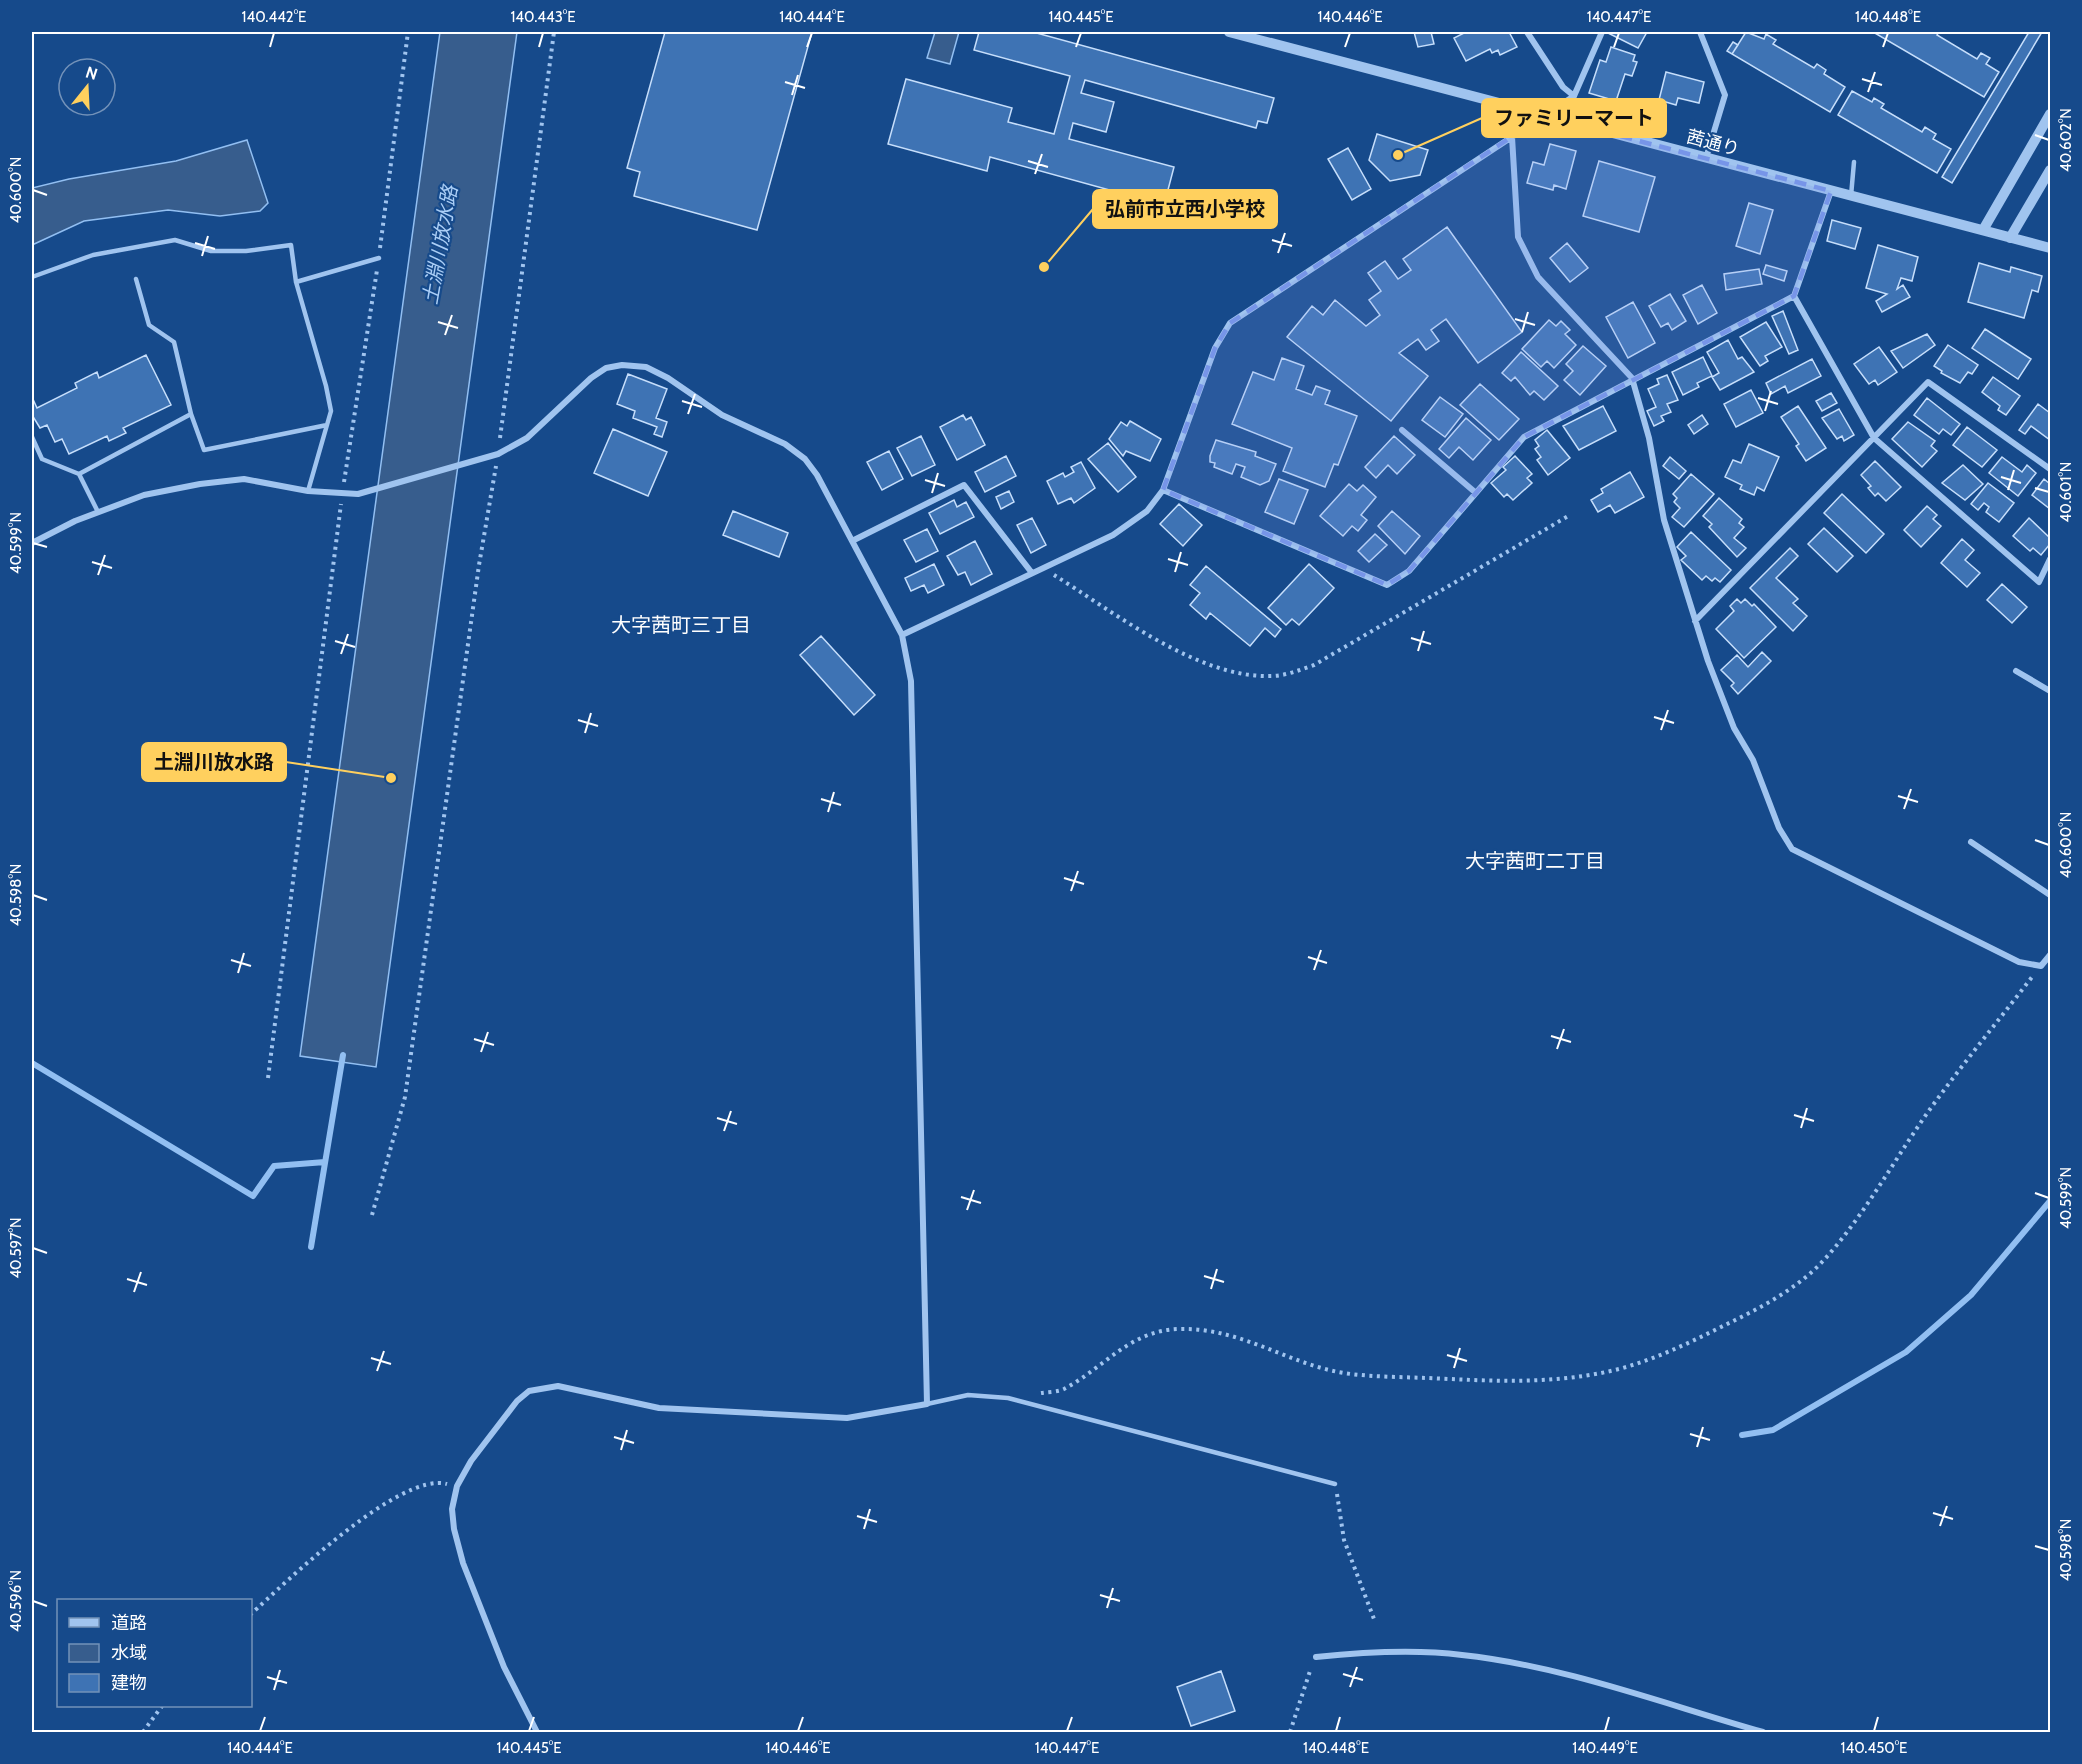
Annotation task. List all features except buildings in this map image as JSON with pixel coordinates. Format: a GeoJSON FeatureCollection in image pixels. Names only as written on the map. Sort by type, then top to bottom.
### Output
{"type":"FeatureCollection","features":[{"type":"Feature","properties":{"kind":"street","name":"茜通り"},"geometry":{"type":"LineString","coordinates":[[1229,32],[2050,248]]}},
{"type":"Feature","properties":{"kind":"street"},"geometry":{"type":"LineString","coordinates":[[1527,32],[1563,87],[1574,96]]}},
{"type":"Feature","properties":{"kind":"street"},"geometry":{"type":"LineString","coordinates":[[902,635],[1113,535],[1147,511],[1163,490],[1215,348],[1230,323],[1574,96],[1602,32]]}},
{"type":"Feature","properties":{"kind":"street"},"geometry":{"type":"LineString","coordinates":[[1700,32],[1725,95],[1706,158]]}},
{"type":"Feature","properties":{"kind":"street"},"geometry":{"type":"LineString","coordinates":[[1983,230],[2050,114]]}},
{"type":"Feature","properties":{"kind":"street"},"geometry":{"type":"LineString","coordinates":[[1512,137],[1518,237],[1538,277],[1632,378],[1649,438],[1664,520],[1695,621],[1734,728],[1753,760],[1779,828],[1792,849],[2019,962],[2041,966],[2050,955]]}},
{"type":"Feature","properties":{"kind":"street"},"geometry":{"type":"LineString","coordinates":[[2010,238],[2050,170]]}},
{"type":"Feature","properties":{"kind":"street"},"geometry":{"type":"LineString","coordinates":[[1163,490],[1387,585],[1409,571],[1524,437],[1632,378],[1794,296],[1831,191]]}},
{"type":"Feature","properties":{"kind":"street"},"geometry":{"type":"LineString","coordinates":[[1794,296],[1874,438],[2038,582],[2050,559]]}},
{"type":"Feature","properties":{"kind":"street"},"geometry":{"type":"LineString","coordinates":[[32,543],[75,521],[144,495],[244,479],[308,491],[358,494],[479,460],[498,454],[527,438],[591,378],[606,368],[622,365],[646,367],[668,378],[722,415],[785,444],[805,459],[817,475],[902,635],[911,681],[927,1404],[847,1418],[802,1417],[659,1408],[558,1386],[529,1391],[517,1401],[471,1461],[457,1486],[452,1509],[454,1529],[463,1563],[504,1667],[537,1732]]}},
{"type":"Feature","properties":{"kind":"street"},"geometry":{"type":"LineString","coordinates":[[1695,621],[1928,381],[2050,469]]}},
{"type":"Feature","properties":{"kind":"street"},"geometry":{"type":"LineString","coordinates":[[1402,430],[1476,493]]}},
{"type":"Feature","properties":{"kind":"street"},"geometry":{"type":"LineString","coordinates":[[852,541],[964,484],[1032,573]]}},
{"type":"Feature","properties":{"kind":"street"},"geometry":{"type":"LineString","coordinates":[[2016,671],[2050,692]]}},
{"type":"Feature","properties":{"kind":"street"},"geometry":{"type":"LineString","coordinates":[[1971,842],[2050,895]]}},
{"type":"Feature","properties":{"kind":"street"},"geometry":{"type":"LineString","coordinates":[[1316,1657],[1424,1652],[1463,1655],[1557,1672],[1763,1732]]}},
{"type":"Feature","properties":{"kind":"lane"},"geometry":{"type":"LineString","coordinates":[[1851,196],[1854,162]]}},
{"type":"Feature","properties":{"kind":"lane"},"geometry":{"type":"LineString","coordinates":[[32,277],[93,255],[175,240],[211,251],[246,251],[291,245],[296,282],[331,411],[308,491]]}},
{"type":"Feature","properties":{"kind":"lane"},"geometry":{"type":"LineString","coordinates":[[296,282],[379,258]]}},
{"type":"Feature","properties":{"kind":"lane"},"geometry":{"type":"LineString","coordinates":[[136,279],[149,325],[174,342],[191,414],[204,450],[327,425]]}},
{"type":"Feature","properties":{"kind":"lane"},"geometry":{"type":"LineString","coordinates":[[79,474],[191,414]]}},
{"type":"Feature","properties":{"kind":"lane"},"geometry":{"type":"LineString","coordinates":[[32,437],[42,459],[79,474],[98,512]]}},
{"type":"Feature","properties":{"kind":"lane"},"geometry":{"type":"LineString","coordinates":[[927,1404],[968,1395],[1008,1398],[1335,1484]]}},
{"type":"Feature","properties":{"kind":"path"},"geometry":{"type":"LineString","coordinates":[[372,1215],[405,1097],[479,565],[498,454],[554,32]]}},
{"type":"Feature","properties":{"kind":"path"},"geometry":{"type":"LineString","coordinates":[[268,1078],[343,493]]}},
{"type":"Feature","properties":{"kind":"path"},"geometry":{"type":"LineString","coordinates":[[1043,568],[1188,655],[1228,670],[1269,676],[1289,674],[1314,665],[1570,515]]}},
{"type":"Feature","properties":{"kind":"path"},"geometry":{"type":"LineString","coordinates":[[1008,1398],[1062,1390],[1126,1344],[1153,1333],[1177,1329],[1221,1331],[1324,1368],[1349,1374],[1494,1382],[1538,1382],[1574,1378],[1620,1369],[1670,1352],[1749,1314],[1786,1292],[1821,1263],[1851,1227],[1934,1104],[2041,966]]}},
{"type":"Feature","properties":{"kind":"path"},"geometry":{"type":"LineString","coordinates":[[252,1613],[307,1562],[354,1524],[407,1492],[439,1482],[457,1486]]}},
{"type":"Feature","properties":{"kind":"path"},"geometry":{"type":"LineString","coordinates":[[1335,1484],[1344,1540],[1374,1619]]}},
{"type":"Feature","properties":{"kind":"path"},"geometry":{"type":"LineString","coordinates":[[1290,1732],[1316,1657]]}},
{"type":"Feature","properties":{"kind":"path"},"geometry":{"type":"LineString","coordinates":[[143,1732],[161,1707]]}},
{"type":"Feature","properties":{"kind":"highlighted area"},"geometry":{"type":"Polygon","coordinates":[[[1543,116],[1831,191],[1794,296],[1524,437],[1409,571],[1387,585],[1163,490],[1215,348],[1230,323],[1543,116]]]}},
{"type":"Feature","properties":{"kind":"water"},"geometry":{"type":"Polygon","coordinates":[[[440,32],[517,32],[376,1067],[300,1056],[440,32]]]}},
{"type":"Feature","properties":{"kind":"water"},"geometry":{"type":"Polygon","coordinates":[[[935,32],[959,32],[950,64],[927,58],[935,32]]]}},
{"type":"Feature","properties":{"kind":"water"},"geometry":{"type":"Polygon","coordinates":[[[247,140],[268,203],[260,211],[220,216],[168,210],[84,221],[32,245],[32,188],[69,179],[176,161],[247,140]]]}},
{"type":"Feature","properties":{"kind":"waterway","name":"土淵川放水路"},"geometry":{"type":"LineString","coordinates":[[311,1247],[343,1055]]}},
{"type":"Feature","properties":{"kind":"waterway"},"geometry":{"type":"LineString","coordinates":[[32,1063],[253,1196],[274,1166],[325,1162]]}},
{"type":"Feature","properties":{"kind":"waterway"},"geometry":{"type":"LineString","coordinates":[[1742,1435],[1773,1430],[1906,1352],[1971,1295],[2050,1201]]}},
{"type":"Feature","properties":{"kind":"place","name":"ファミリーマート"},"geometry":{"type":"Point","coordinates":[1398,155]}},
{"type":"Feature","properties":{"kind":"place","name":"弘前市立西小学校"},"geometry":{"type":"Point","coordinates":[1044,267]}},
{"type":"Feature","properties":{"kind":"place","name":"土淵川放水路"},"geometry":{"type":"Point","coordinates":[391,778]}},
{"type":"Feature","properties":{"kind":"district","name":"大字茜町三丁目"},"geometry":{"type":"Point","coordinates":[681,625]}},
{"type":"Feature","properties":{"kind":"district","name":"大字茜町二丁目"},"geometry":{"type":"Point","coordinates":[1535,861]}}]}
